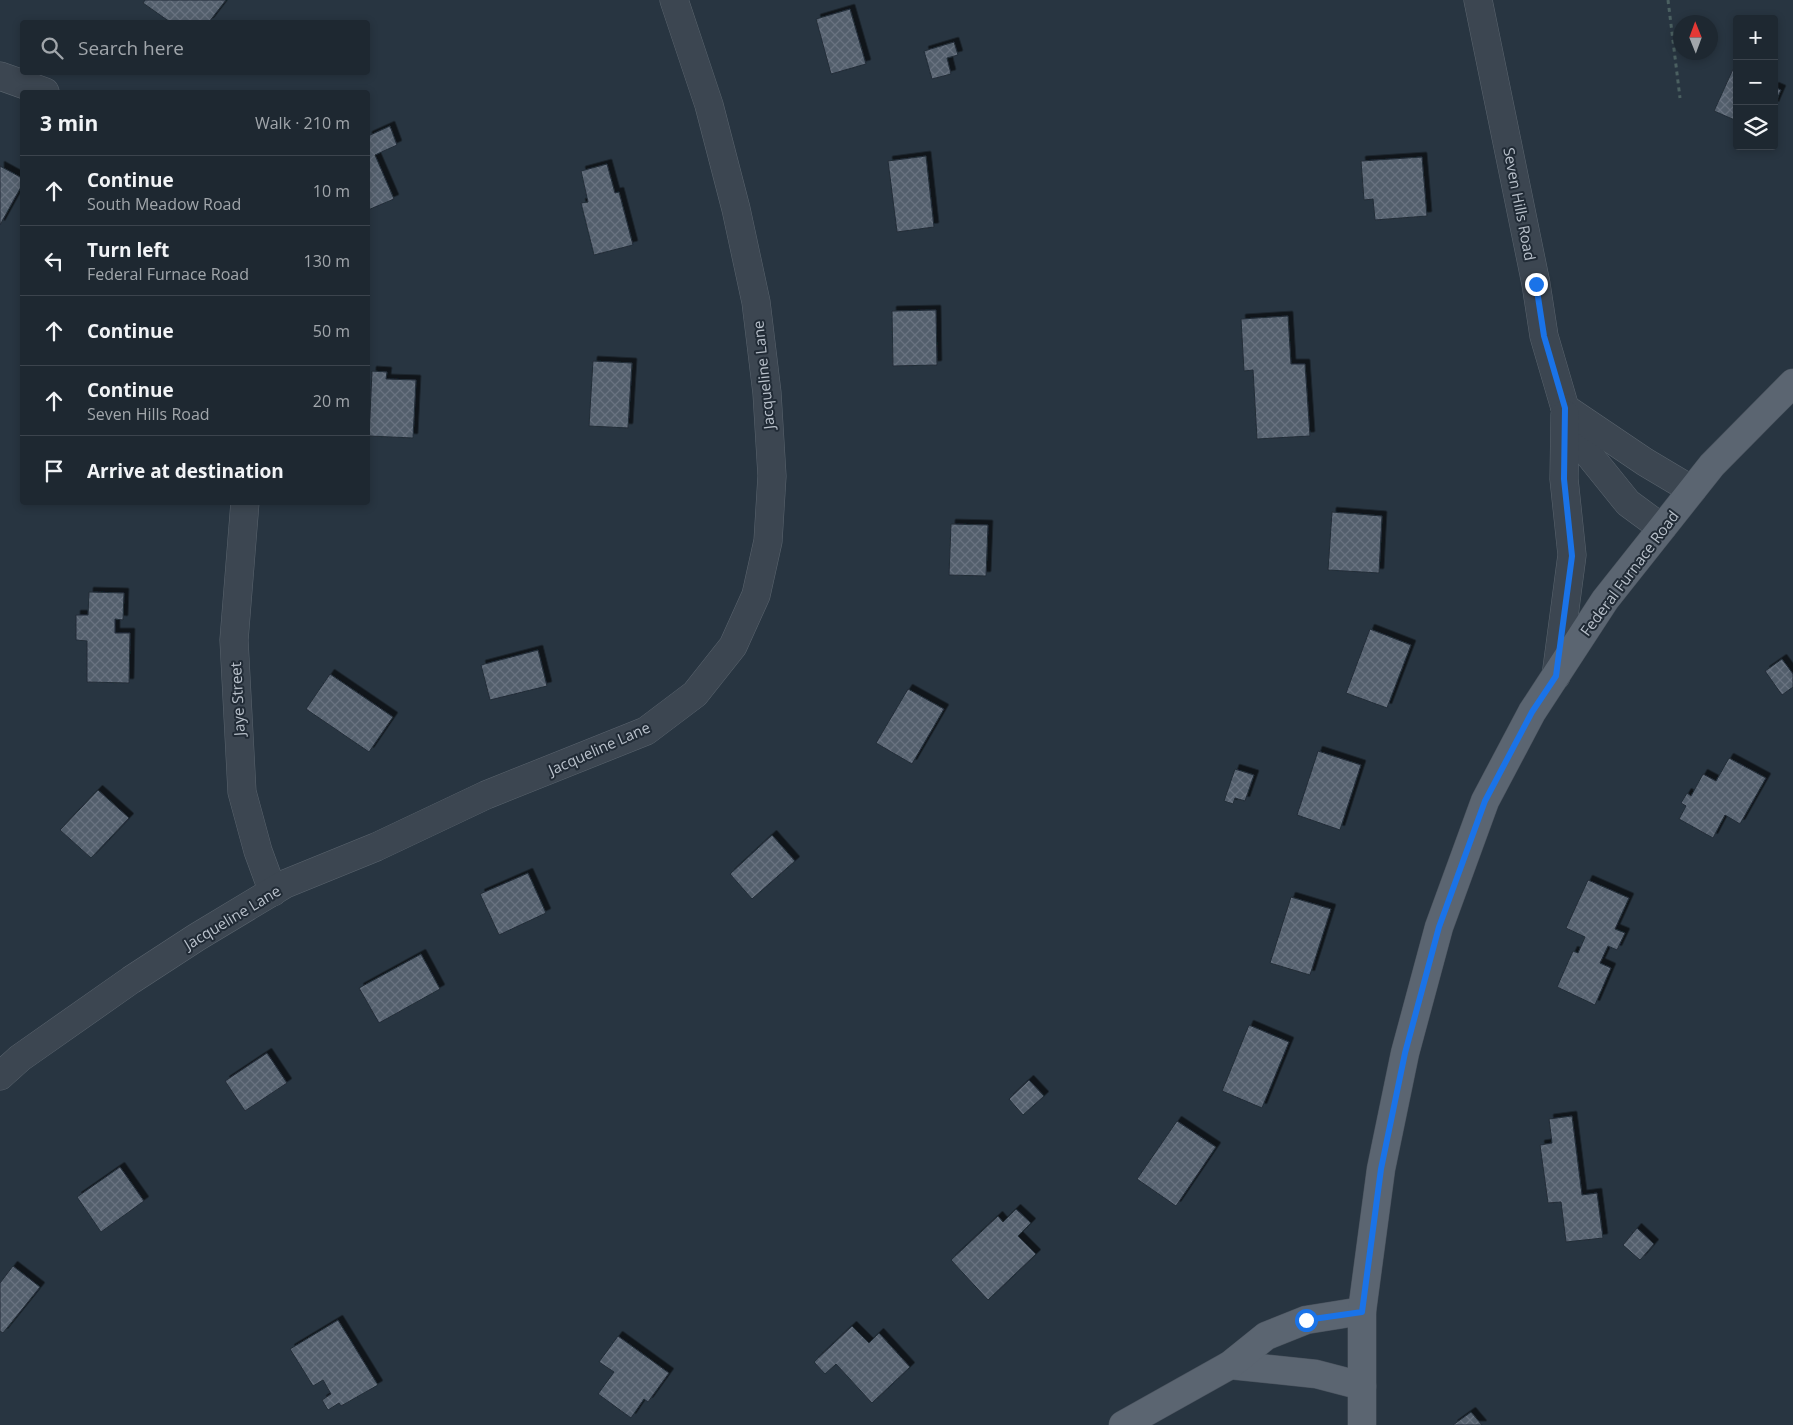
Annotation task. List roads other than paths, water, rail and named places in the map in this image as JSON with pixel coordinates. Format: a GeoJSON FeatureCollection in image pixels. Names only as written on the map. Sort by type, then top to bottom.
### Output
{"type":"FeatureCollection","features":[{"type":"Feature","properties":{"kind":"main road","name":"Federal Furnace Road"},"geometry":{"type":"LineString","coordinates":[[1362,1425],[1362,1312],[1381,1169],[1405,1053],[1439,927],[1485,801],[1532,712],[1605,600],[1712,465],[1793,383]]}},
{"type":"Feature","properties":{"kind":"main road"},"geometry":{"type":"LineString","coordinates":[[1123,1425],[1230,1365],[1266,1336],[1306,1320],[1362,1312]]}},
{"type":"Feature","properties":{"kind":"main road"},"geometry":{"type":"LineString","coordinates":[[1230,1365],[1316,1374],[1362,1386]]}},
{"type":"Feature","properties":{"kind":"street","name":"Jacqueline Lane"},"geometry":{"type":"LineString","coordinates":[[0,1076],[20,1058],[131,980],[197,937],[286,884],[376,846],[486,795],[646,731],[695,694],[733,646],[756,595],[768,541],[772,476],[767,393],[756,302],[736,209],[709,105],[674,0]]}},
{"type":"Feature","properties":{"kind":"street","name":"Seven Hills Road"},"geometry":{"type":"LineString","coordinates":[[1478,0],[1534,274],[1544,336],[1565,408],[1586,451],[1628,503],[1662,528]]}},
{"type":"Feature","properties":{"kind":"street"},"geometry":{"type":"LineString","coordinates":[[0,76],[39,90]]}},
{"type":"Feature","properties":{"kind":"street"},"geometry":{"type":"LineString","coordinates":[[1565,408],[1645,462],[1692,490]]}},
{"type":"Feature","properties":{"kind":"street"},"geometry":{"type":"LineString","coordinates":[[1556,676],[1572,556],[1564,479],[1565,408]]}},
{"type":"Feature","properties":{"kind":"street","name":"Jaye Street"},"geometry":{"type":"LineString","coordinates":[[245,505],[234,640],[242,792],[258,851],[273,892]]}}]}
